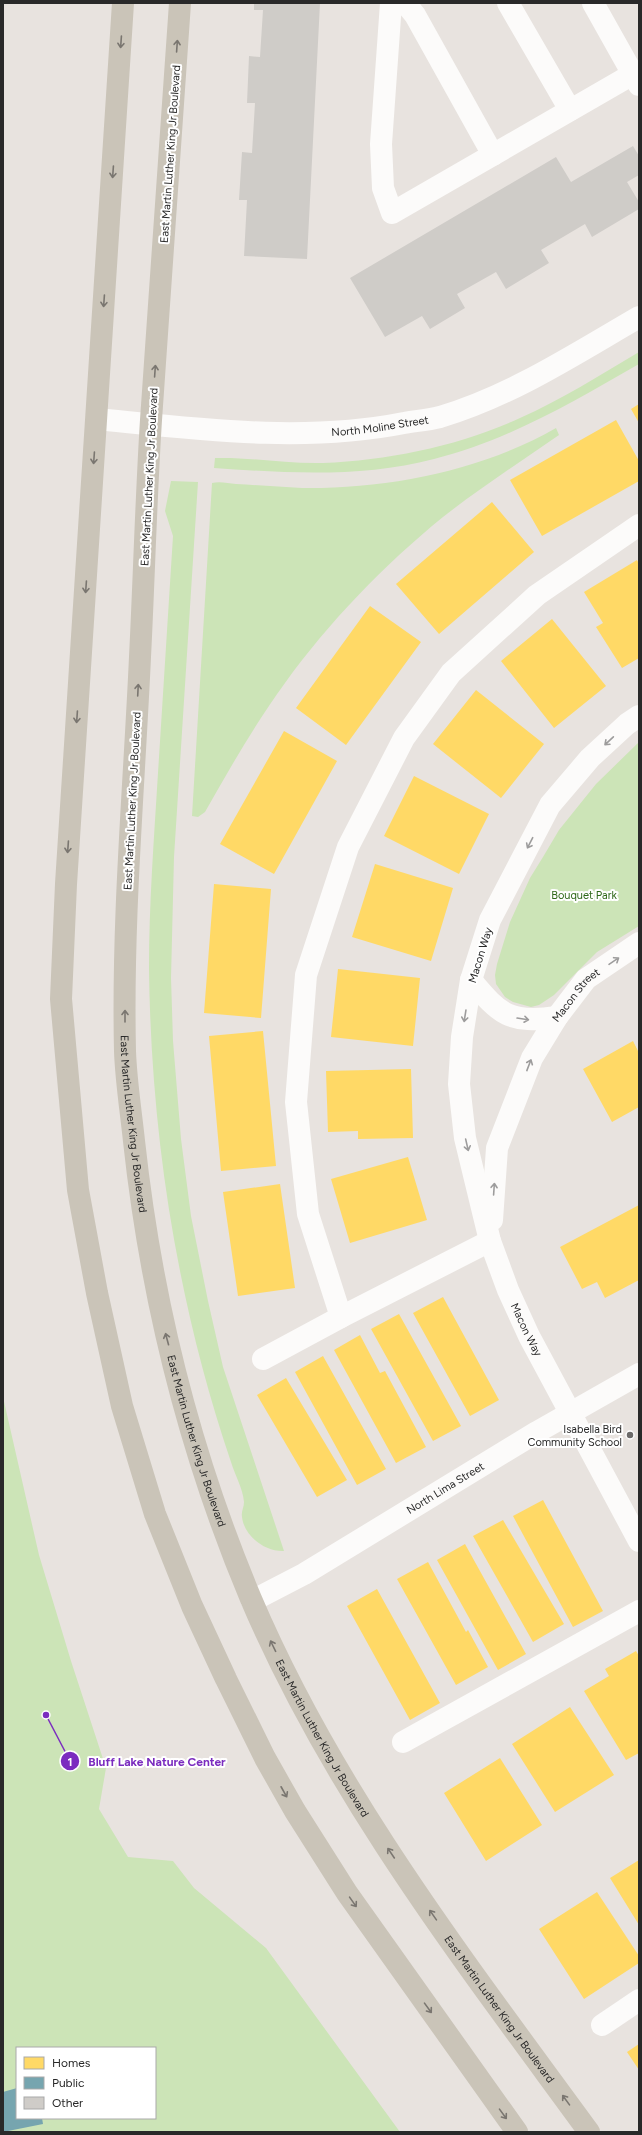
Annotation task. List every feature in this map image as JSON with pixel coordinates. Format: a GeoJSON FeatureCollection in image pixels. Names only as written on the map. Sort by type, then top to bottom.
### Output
{"type":"FeatureCollection","features":[{"type":"Feature","properties":{"kind":"main road"},"geometry":{"type":"LineString","coordinates":[[123,3],[66,884],[61,999],[78,1190],[97,1293],[122,1406],[155,1514],[192,1606],[265,1758],[294,1811],[347,1894],[517,2132]]}},
{"type":"Feature","properties":{"kind":"main road","name":"East Martin Luther King Jr Boulevard"},"geometry":{"type":"LineString","coordinates":[[180,3],[151,424],[125,925],[125,1058],[140,1191],[165,1332],[196,1446],[226,1534],[252,1601],[316,1731],[374,1828],[422,1899],[589,2132]]}},
{"type":"Feature","properties":{"kind":"street"},"geometry":{"type":"LineString","coordinates":[[391,3],[381,152],[383,188],[392,213],[570,110],[636,79],[594,3]]}},
{"type":"Feature","properties":{"kind":"street"},"geometry":{"type":"LineString","coordinates":[[405,3],[415,15],[493,155]]}},
{"type":"Feature","properties":{"kind":"street"},"geometry":{"type":"LineString","coordinates":[[508,3],[570,110]]}},
{"type":"Feature","properties":{"kind":"street","name":"North Moline Street"},"geometry":{"type":"LineString","coordinates":[[97,419],[252,432],[335,433],[439,417],[484,401],[519,385],[639,317]]}},
{"type":"Feature","properties":{"kind":"street"},"geometry":{"type":"LineString","coordinates":[[341,1317],[308,1214],[296,1102],[306,975],[348,847],[404,738],[451,673],[537,595],[639,525]]}},
{"type":"Feature","properties":{"kind":"street","name":"Macon Way"},"geometry":{"type":"LineString","coordinates":[[639,716],[627,724],[590,758],[550,805],[490,920],[471,980],[462,1037],[459,1084],[465,1138],[490,1241],[508,1290],[570,1414],[639,1541]]}},
{"type":"Feature","properties":{"kind":"street","name":"Macon Street"},"geometry":{"type":"LineString","coordinates":[[471,980],[496,1008],[510,1016],[522,1020],[557,1017],[586,979],[639,943]]}},
{"type":"Feature","properties":{"kind":"street","name":"Macon Way"},"geometry":{"type":"LineString","coordinates":[[490,1241],[497,1148],[532,1058],[557,1017]]}},
{"type":"Feature","properties":{"kind":"street"},"geometry":{"type":"LineString","coordinates":[[263,1359],[341,1317],[490,1241]]}},
{"type":"Feature","properties":{"kind":"street","name":"North Lima Street"},"geometry":{"type":"LineString","coordinates":[[252,1601],[304,1574],[639,1374]]}},
{"type":"Feature","properties":{"kind":"street"},"geometry":{"type":"LineString","coordinates":[[403,1742],[639,1611]]}},
{"type":"Feature","properties":{"kind":"street"},"geometry":{"type":"LineString","coordinates":[[602,2025],[639,2000]]}},
{"type":"Feature","properties":{"kind":"green space"},"geometry":{"type":"Polygon","coordinates":[[[639,352],[639,364],[565,406],[514,431],[462,451],[434,459],[407,465],[352,472],[297,472],[214,468],[215,458],[242,458],[323,463],[373,459],[449,444],[497,428],[535,411],[580,387],[639,352]]]}},
{"type":"Feature","properties":{"kind":"green space"},"geometry":{"type":"Polygon","coordinates":[[[556,428],[559,435],[486,485],[443,517],[421,535],[358,595],[302,660],[263,714],[205,812],[198,817],[192,816],[212,483],[221,482],[302,488],[367,485],[400,481],[465,466],[497,456],[556,428]]]}},
{"type":"Feature","properties":{"kind":"green space"},"geometry":{"type":"Polygon","coordinates":[[[171,481],[198,482],[174,857],[171,978],[173,1041],[181,1139],[191,1216],[223,1367],[284,1551],[270,1549],[257,1542],[251,1536],[244,1524],[242,1515],[244,1502],[242,1492],[212,1402],[182,1280],[170,1218],[155,1094],[151,1032],[149,945],[153,846],[173,536],[165,511],[171,481]]]}},
{"type":"Feature","properties":{"kind":"green space","name":"Bouquet Park"},"geometry":{"type":"Polygon","coordinates":[[[639,742],[639,926],[597,952],[554,995],[539,1005],[531,1007],[513,1002],[505,997],[496,984],[495,975],[510,922],[530,878],[559,830],[596,784],[639,742]]]}},
{"type":"Feature","properties":{"kind":"green space"},"geometry":{"type":"Polygon","coordinates":[[[3,1397],[39,1555],[71,1661],[106,1768],[99,1809],[128,1857],[173,1861],[194,1888],[266,1948],[400,2132],[3,2132],[3,1397]]]}},
{"type":"Feature","properties":{"kind":"building: Homes"},"geometry":{"type":"Polygon","coordinates":[[[639,404],[639,423],[631,409],[639,404]]]}},
{"type":"Feature","properties":{"kind":"building: Homes"},"geometry":{"type":"Polygon","coordinates":[[[616,420],[639,461],[639,481],[542,536],[510,480],[616,420]]]}},
{"type":"Feature","properties":{"kind":"building: Homes"},"geometry":{"type":"Polygon","coordinates":[[[492,502],[534,552],[439,634],[396,584],[492,502]]]}},
{"type":"Feature","properties":{"kind":"building: Homes"},"geometry":{"type":"Polygon","coordinates":[[[637,560],[639,564],[639,658],[622,668],[596,627],[603,623],[584,592],[637,560]]]}},
{"type":"Feature","properties":{"kind":"building: Homes"},"geometry":{"type":"Polygon","coordinates":[[[370,606],[421,642],[346,745],[296,708],[370,606]]]}},
{"type":"Feature","properties":{"kind":"building: Homes"},"geometry":{"type":"Polygon","coordinates":[[[552,619],[606,686],[554,728],[501,661],[552,619]]]}},
{"type":"Feature","properties":{"kind":"building: Homes"},"geometry":{"type":"Polygon","coordinates":[[[476,690],[544,744],[501,798],[433,744],[476,690]]]}},
{"type":"Feature","properties":{"kind":"building: Homes"},"geometry":{"type":"Polygon","coordinates":[[[284,731],[337,761],[274,874],[220,844],[284,731]]]}},
{"type":"Feature","properties":{"kind":"building: Homes"},"geometry":{"type":"Polygon","coordinates":[[[414,776],[489,814],[459,874],[384,836],[414,776]]]}},
{"type":"Feature","properties":{"kind":"building: Homes"},"geometry":{"type":"Polygon","coordinates":[[[375,864],[453,888],[431,961],[352,937],[375,864]]]}},
{"type":"Feature","properties":{"kind":"building: Homes"},"geometry":{"type":"Polygon","coordinates":[[[214,884],[271,889],[261,1018],[204,1013],[214,884]]]}},
{"type":"Feature","properties":{"kind":"building: Homes"},"geometry":{"type":"Polygon","coordinates":[[[338,969],[420,978],[413,1046],[331,1037],[338,969]]]}},
{"type":"Feature","properties":{"kind":"building: Homes"},"geometry":{"type":"Polygon","coordinates":[[[263,1031],[276,1166],[221,1171],[209,1036],[263,1031]]]}},
{"type":"Feature","properties":{"kind":"building: Homes"},"geometry":{"type":"Polygon","coordinates":[[[633,1041],[639,1053],[639,1107],[612,1122],[583,1069],[633,1041]]]}},
{"type":"Feature","properties":{"kind":"building: Homes"},"geometry":{"type":"Polygon","coordinates":[[[411,1069],[413,1138],[358,1139],[358,1131],[328,1132],[326,1071],[411,1069]]]}},
{"type":"Feature","properties":{"kind":"building: Homes"},"geometry":{"type":"Polygon","coordinates":[[[408,1157],[427,1220],[350,1243],[331,1179],[408,1157]]]}},
{"type":"Feature","properties":{"kind":"building: Homes"},"geometry":{"type":"Polygon","coordinates":[[[280,1184],[295,1288],[238,1296],[223,1192],[280,1184]]]}},
{"type":"Feature","properties":{"kind":"building: Homes"},"geometry":{"type":"Polygon","coordinates":[[[639,1205],[639,1280],[605,1298],[597,1282],[582,1289],[560,1247],[639,1205]]]}},
{"type":"Feature","properties":{"kind":"building: Homes"},"geometry":{"type":"Polygon","coordinates":[[[443,1297],[499,1400],[470,1416],[413,1313],[443,1297]]]}},
{"type":"Feature","properties":{"kind":"building: Homes"},"geometry":{"type":"Polygon","coordinates":[[[399,1314],[461,1426],[433,1441],[371,1329],[399,1314]]]}},
{"type":"Feature","properties":{"kind":"building: Homes"},"geometry":{"type":"Polygon","coordinates":[[[360,1335],[380,1373],[385,1371],[426,1447],[396,1463],[334,1350],[360,1335]]]}},
{"type":"Feature","properties":{"kind":"building: Homes"},"geometry":{"type":"Polygon","coordinates":[[[323,1356],[386,1469],[357,1485],[295,1372],[323,1356]]]}},
{"type":"Feature","properties":{"kind":"building: Homes"},"geometry":{"type":"Polygon","coordinates":[[[286,1378],[347,1480],[317,1497],[257,1395],[286,1378]]]}},
{"type":"Feature","properties":{"kind":"building: Homes"},"geometry":{"type":"Polygon","coordinates":[[[543,1500],[603,1611],[573,1627],[513,1516],[543,1500]]]}},
{"type":"Feature","properties":{"kind":"building: Homes"},"geometry":{"type":"Polygon","coordinates":[[[503,1520],[564,1624],[533,1642],[473,1536],[503,1520]]]}},
{"type":"Feature","properties":{"kind":"building: Homes"},"geometry":{"type":"Polygon","coordinates":[[[465,1544],[526,1654],[498,1670],[437,1560],[465,1544]]]}},
{"type":"Feature","properties":{"kind":"building: Homes"},"geometry":{"type":"Polygon","coordinates":[[[428,1562],[466,1632],[468,1630],[488,1667],[456,1685],[397,1579],[428,1562]]]}},
{"type":"Feature","properties":{"kind":"building: Homes"},"geometry":{"type":"Polygon","coordinates":[[[377,1589],[440,1703],[410,1720],[347,1606],[377,1589]]]}},
{"type":"Feature","properties":{"kind":"building: Homes"},"geometry":{"type":"Polygon","coordinates":[[[636,1651],[639,1656],[639,1753],[626,1760],[584,1691],[609,1676],[605,1669],[636,1651]]]}},
{"type":"Feature","properties":{"kind":"building: Homes"},"geometry":{"type":"Polygon","coordinates":[[[570,1707],[614,1775],[555,1812],[512,1744],[570,1707]]]}},
{"type":"Feature","properties":{"kind":"building: Homes"},"geometry":{"type":"Polygon","coordinates":[[[500,1758],[542,1825],[486,1861],[444,1793],[500,1758]]]}},
{"type":"Feature","properties":{"kind":"building: Homes"},"geometry":{"type":"Polygon","coordinates":[[[639,1860],[639,1925],[610,1878],[639,1860]]]}},
{"type":"Feature","properties":{"kind":"building: Homes"},"geometry":{"type":"Polygon","coordinates":[[[597,1892],[639,1956],[639,1963],[584,1999],[539,1929],[597,1892]]]}},
{"type":"Feature","properties":{"kind":"building: Homes"},"geometry":{"type":"Polygon","coordinates":[[[639,2044],[639,2070],[627,2052],[639,2044]]]}},
{"type":"Feature","properties":{"kind":"building: Public"},"geometry":{"type":"Polygon","coordinates":[[[16,2088],[16,2119],[42,2119],[43,2124],[3,2132],[3,2092],[16,2088]]]}},
{"type":"Feature","properties":{"kind":"building: Other"},"geometry":{"type":"Polygon","coordinates":[[[254,3],[320,3],[307,259],[244,256],[247,200],[239,200],[242,152],[252,153],[255,103],[247,103],[249,56],[260,57],[263,10],[254,10],[254,3]]]}},
{"type":"Feature","properties":{"kind":"building: Other"},"geometry":{"type":"Polygon","coordinates":[[[633,146],[639,156],[639,175],[627,182],[639,202],[639,209],[592,237],[585,224],[541,250],[549,263],[506,289],[496,272],[457,294],[465,308],[430,329],[422,316],[385,337],[350,278],[556,157],[571,182],[633,146]]]}},
{"type":"Feature","properties":{"kind":"place","name":"Isabella Bird Community School"},"geometry":{"type":"Point","coordinates":[630,1435]}},
{"type":"Feature","properties":{"kind":"place","name":"Bluff Lake Nature Center"},"geometry":{"type":"Point","coordinates":[46,1715]}}]}
